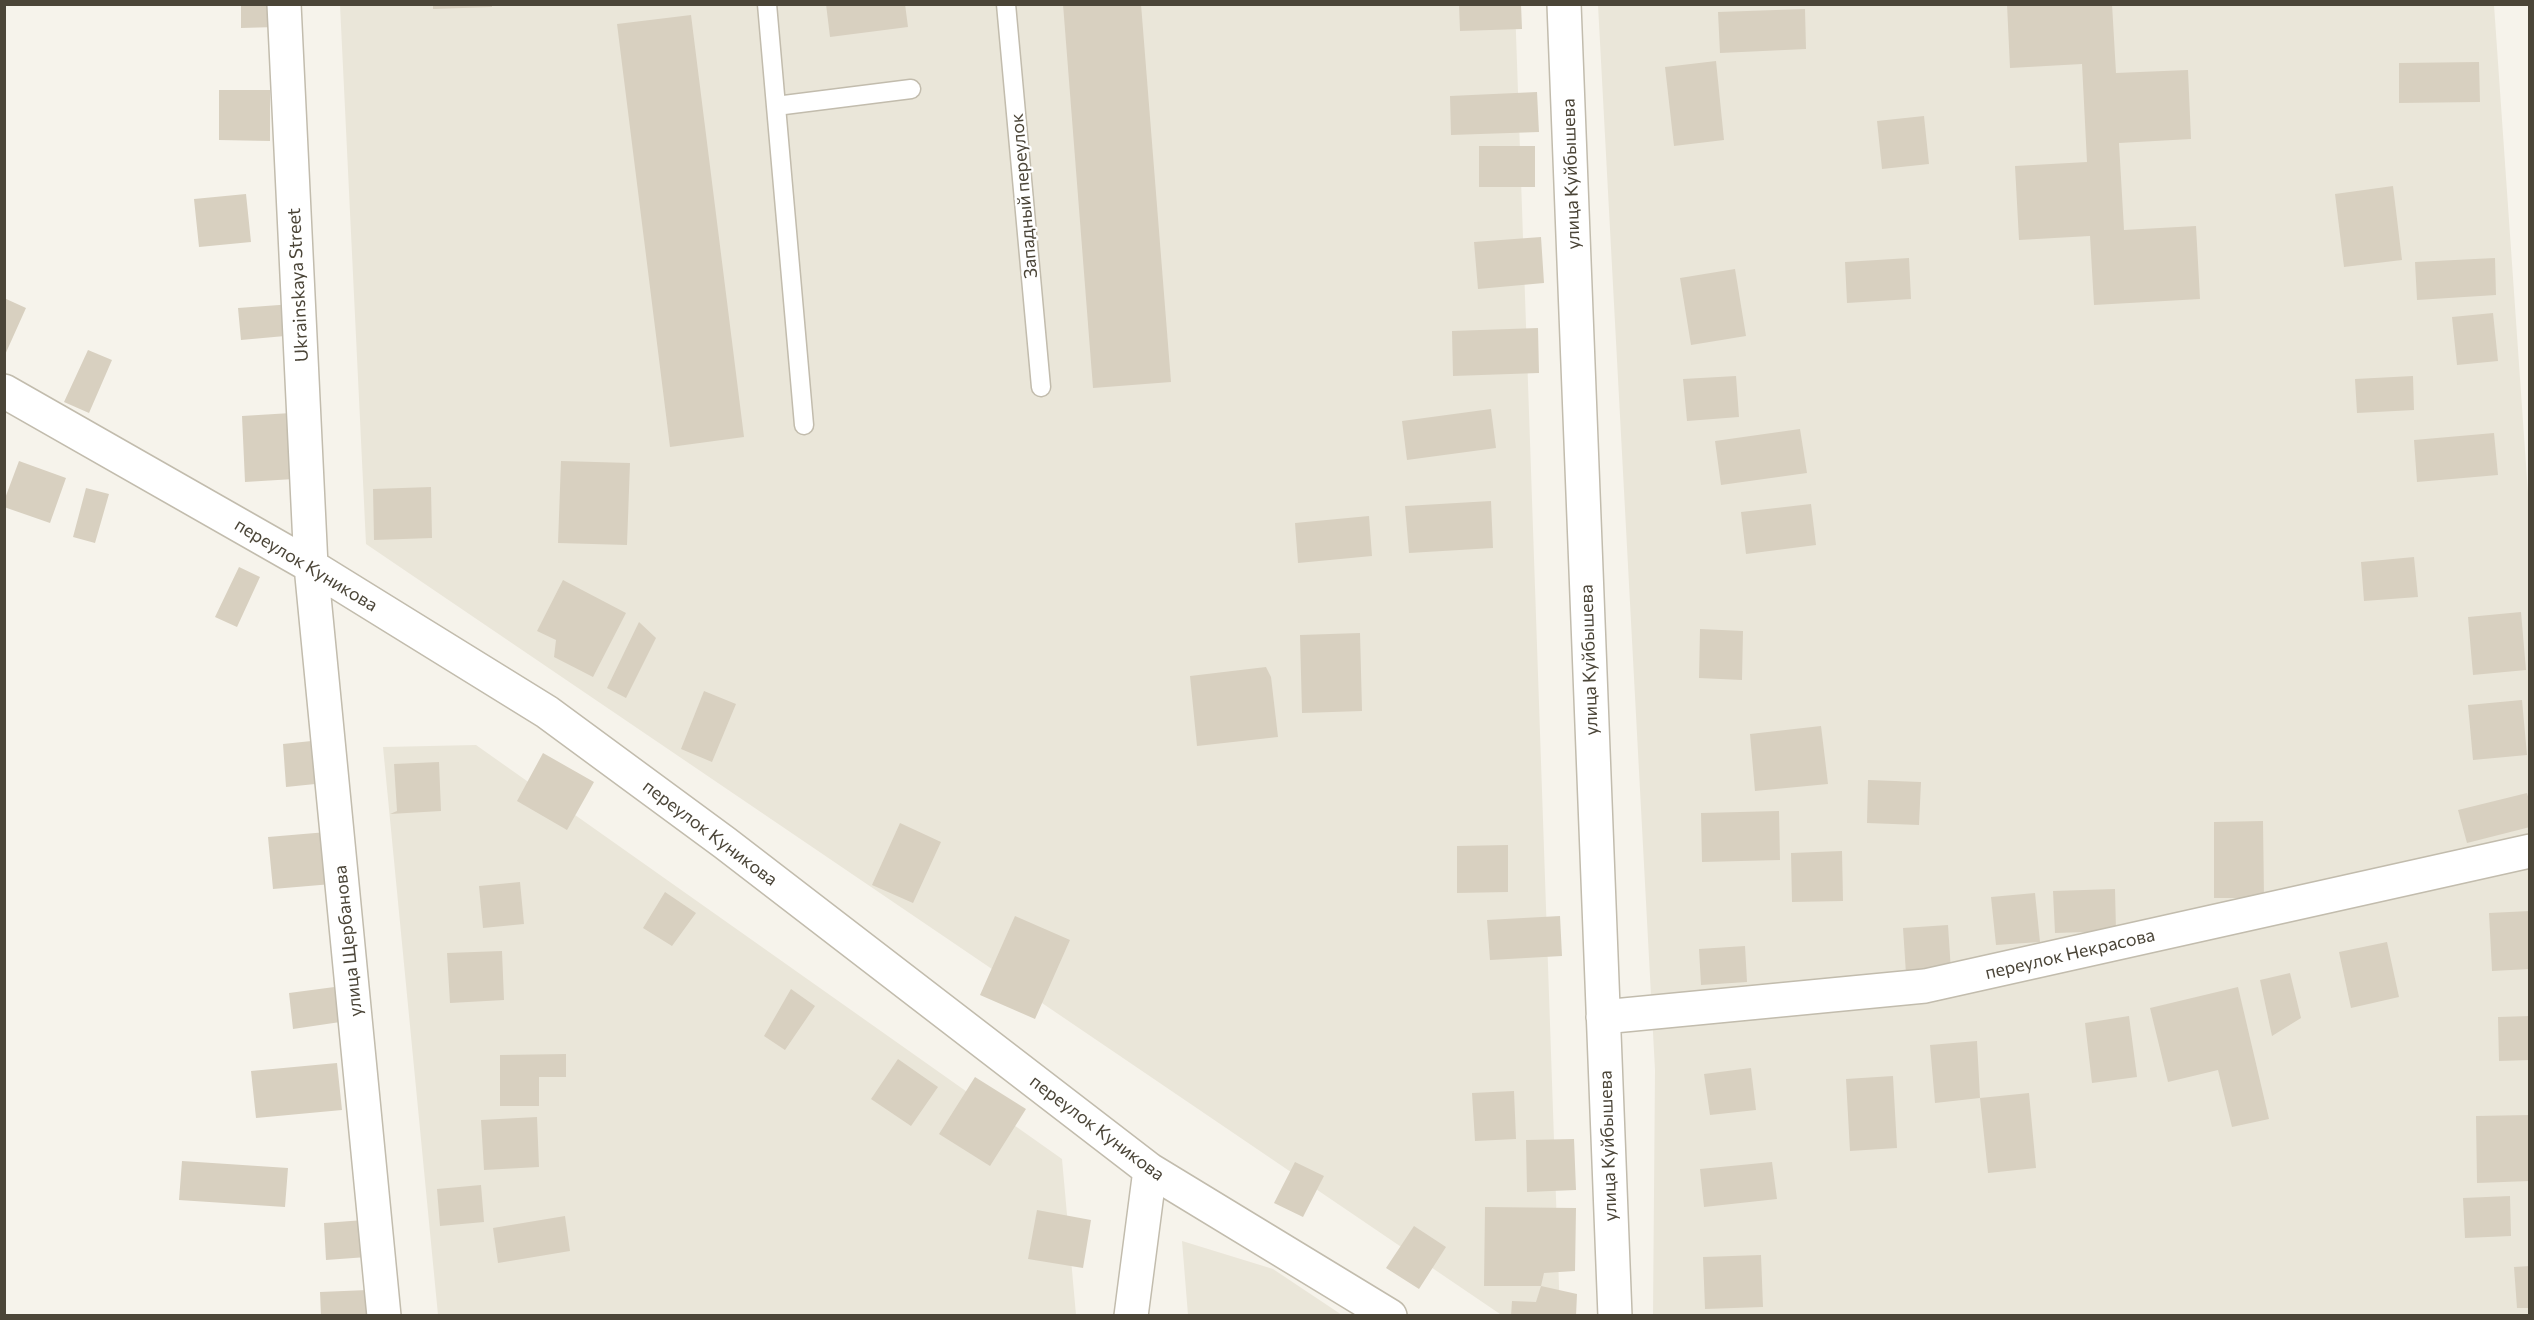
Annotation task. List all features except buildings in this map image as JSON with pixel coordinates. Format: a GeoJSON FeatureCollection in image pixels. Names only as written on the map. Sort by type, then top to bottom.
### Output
{"type":"FeatureCollection","features":[{"type":"Feature","properties":{"kind":"street","name":"Ukrainskaya Street"},"geometry":{"type":"LineString","coordinates":[[284,4],[311,567]]}},
{"type":"Feature","properties":{"kind":"street","name":"улица Куйбышева"},"geometry":{"type":"LineString","coordinates":[[1564,4],[1615,1316]]}},
{"type":"Feature","properties":{"kind":"street","name":"переулок Куникова"},"geometry":{"type":"LineString","coordinates":[[4,391],[311,567],[547,712],[725,843],[1150,1170],[1390,1316]]}},
{"type":"Feature","properties":{"kind":"street","name":"улица Щербанова"},"geometry":{"type":"LineString","coordinates":[[311,567],[384,1316]]}},
{"type":"Feature","properties":{"kind":"street","name":"переулок Некрасова"},"geometry":{"type":"LineString","coordinates":[[1603,1017],[1925,986],[2529,851]]}},
{"type":"Feature","properties":{"kind":"street"},"geometry":{"type":"LineString","coordinates":[[1131,1316],[1150,1170]]}},
{"type":"Feature","properties":{"kind":"lane"},"geometry":{"type":"LineString","coordinates":[[767,4],[804,425]]}},
{"type":"Feature","properties":{"kind":"lane","name":"Западный переулок"},"geometry":{"type":"LineString","coordinates":[[1006,4],[1041,387]]}},
{"type":"Feature","properties":{"kind":"lane"},"geometry":{"type":"LineString","coordinates":[[776,106],[911,89]]}},
{"type":"Feature","properties":{"kind":"shaded area"},"geometry":{"type":"Polygon","coordinates":[[[340,5],[1515,5],[1560,1315],[1500,1314],[366,544],[340,5]]]}},
{"type":"Feature","properties":{"kind":"shaded area"},"geometry":{"type":"Polygon","coordinates":[[[1598,5],[2494,5],[2530,522],[2529,1315],[1653,1315],[1655,1070],[1598,5]]]}},
{"type":"Feature","properties":{"kind":"shaded area"},"geometry":{"type":"Polygon","coordinates":[[[476,745],[1062,1159],[1076,1315],[438,1315],[383,747],[476,745]]]}},
{"type":"Feature","properties":{"kind":"shaded area"},"geometry":{"type":"Polygon","coordinates":[[[1182,1241],[1273,1269],[1342,1315],[1188,1315],[1182,1241]]]}}]}
